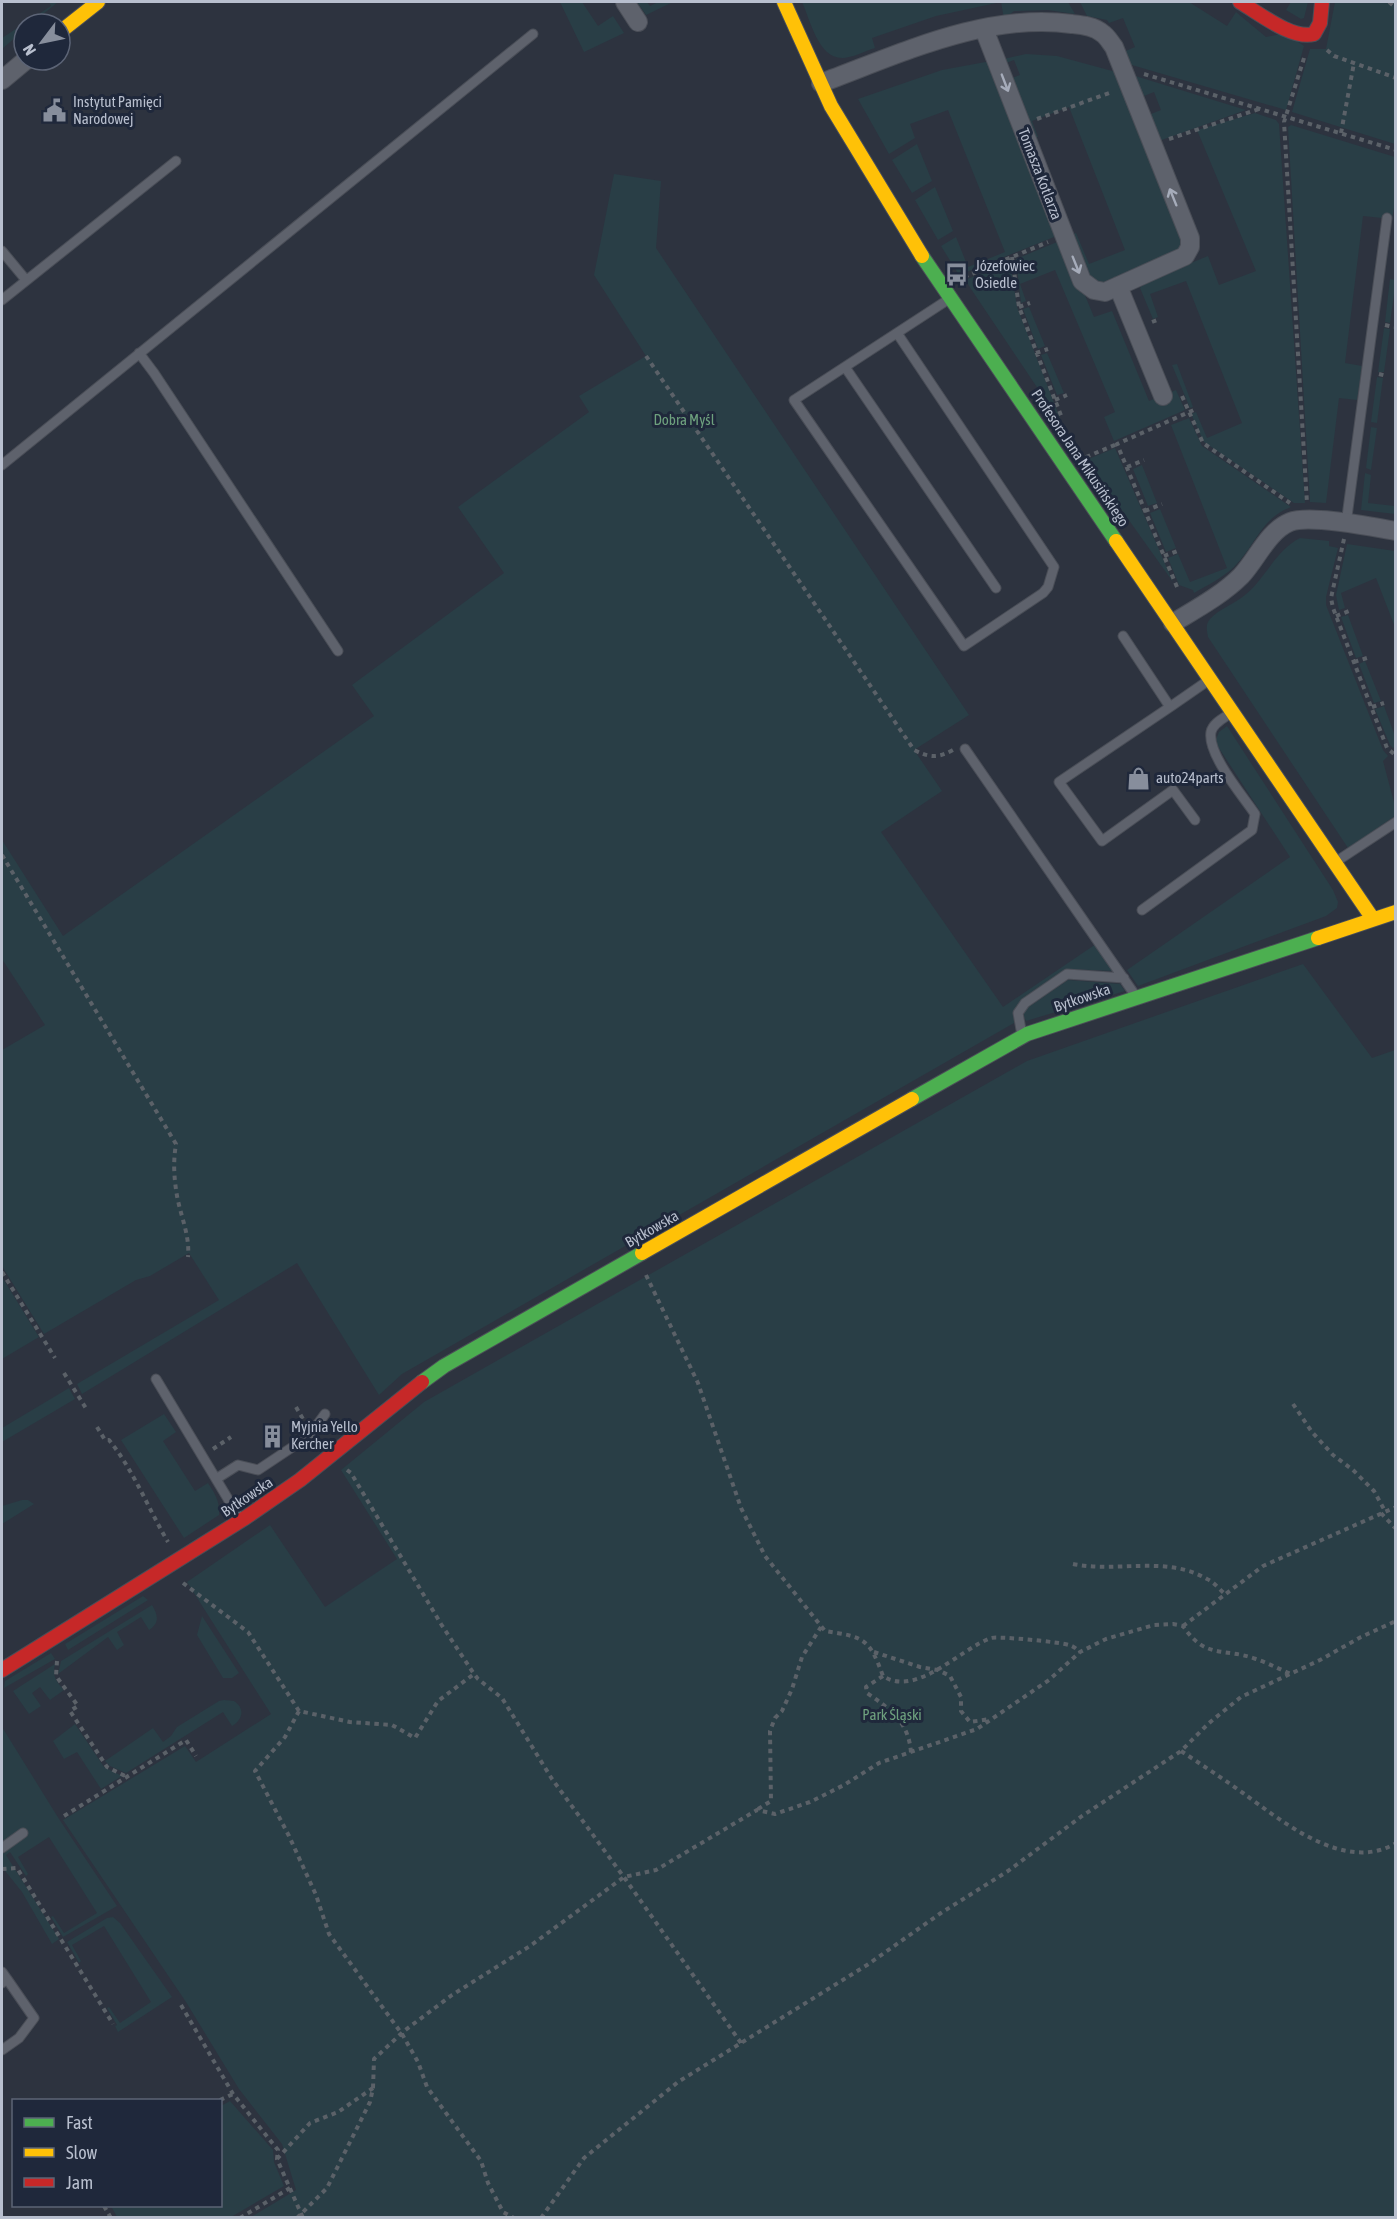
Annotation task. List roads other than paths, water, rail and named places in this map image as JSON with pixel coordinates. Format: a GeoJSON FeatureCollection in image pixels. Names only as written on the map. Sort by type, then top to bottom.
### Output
{"type":"FeatureCollection","features":[{"type":"Feature","properties":{"kind":"street"},"geometry":{"type":"LineString","coordinates":[[72,23],[98,2]]}},
{"type":"Feature","properties":{"kind":"street"},"geometry":{"type":"LineString","coordinates":[[625,2],[638,22]]}},
{"type":"Feature","properties":{"kind":"street","name":"Profesora Jana Mikusińskiego"},"geometry":{"type":"LineString","coordinates":[[784,2],[845,131],[899,219],[1373,919]]}},
{"type":"Feature","properties":{"kind":"street"},"geometry":{"type":"LineString","coordinates":[[1240,2],[1292,32],[1307,36],[1319,27],[1322,2]]}},
{"type":"Feature","properties":{"kind":"street","name":"Tomasza Kotlarza"},"geometry":{"type":"LineString","coordinates":[[821,83],[922,45],[984,29],[1020,22],[1061,22],[1086,26],[1102,32],[1114,47],[1123,68],[1190,238],[1190,246],[1185,256],[1105,292],[1094,290],[1082,280],[984,29]]}},
{"type":"Feature","properties":{"kind":"street"},"geometry":{"type":"LineString","coordinates":[[1118,286],[1172,394]]}},
{"type":"Feature","properties":{"kind":"street"},"geometry":{"type":"LineString","coordinates":[[1173,624],[1228,588],[1279,528],[1292,521],[1305,520],[1395,531]]}},
{"type":"Feature","properties":{"kind":"street","name":"Bytkowska"},"geometry":{"type":"LineString","coordinates":[[2,1670],[241,1521],[281,1493],[397,1400],[444,1366],[1022,1037],[1395,912]]}},
{"type":"Feature","properties":{"kind":"lane"},"geometry":{"type":"LineString","coordinates":[[2,465],[533,34]]}},
{"type":"Feature","properties":{"kind":"lane"},"geometry":{"type":"LineString","coordinates":[[2,300],[176,161]]}},
{"type":"Feature","properties":{"kind":"lane"},"geometry":{"type":"LineString","coordinates":[[1346,524],[1387,218]]}},
{"type":"Feature","properties":{"kind":"lane"},"geometry":{"type":"LineString","coordinates":[[2,250],[26,280]]}},
{"type":"Feature","properties":{"kind":"lane"},"geometry":{"type":"LineString","coordinates":[[897,333],[1054,567],[1048,587],[1042,593],[964,646],[794,400],[845,367],[897,333],[951,298]]}},
{"type":"Feature","properties":{"kind":"lane"},"geometry":{"type":"LineString","coordinates":[[139,353],[338,651]]}},
{"type":"Feature","properties":{"kind":"lane"},"geometry":{"type":"LineString","coordinates":[[845,367],[996,588]]}},
{"type":"Feature","properties":{"kind":"lane"},"geometry":{"type":"LineString","coordinates":[[1123,636],[1170,706]]}},
{"type":"Feature","properties":{"kind":"lane"},"geometry":{"type":"LineString","coordinates":[[1195,820],[1173,790],[1102,841],[1059,782],[1211,679]]}},
{"type":"Feature","properties":{"kind":"lane"},"geometry":{"type":"LineString","coordinates":[[1142,910],[1252,830],[1255,814],[1216,756],[1211,742],[1211,731],[1215,724],[1233,711]]}},
{"type":"Feature","properties":{"kind":"lane"},"geometry":{"type":"LineString","coordinates":[[965,748],[1137,997]]}},
{"type":"Feature","properties":{"kind":"lane"},"geometry":{"type":"LineString","coordinates":[[1335,862],[1395,822]]}},
{"type":"Feature","properties":{"kind":"lane"},"geometry":{"type":"LineString","coordinates":[[1022,1037],[1018,1013],[1025,1003],[1067,974],[1124,978]]}},
{"type":"Feature","properties":{"kind":"lane"},"geometry":{"type":"LineString","coordinates":[[156,1379],[241,1521]]}},
{"type":"Feature","properties":{"kind":"lane"},"geometry":{"type":"LineString","coordinates":[[216,1479],[238,1466],[258,1470],[309,1436],[326,1414]]}},
{"type":"Feature","properties":{"kind":"lane"},"geometry":{"type":"LineString","coordinates":[[2,1848],[23,1833]]}},
{"type":"Feature","properties":{"kind":"lane"},"geometry":{"type":"LineString","coordinates":[[2,2050],[18,2038],[34,2018],[3,1978]]}},
{"type":"Feature","properties":{"kind":"place","name":"Instytut Pamięci Narodowej"},"geometry":{"type":"Point","coordinates":[55,111]}},
{"type":"Feature","properties":{"kind":"place","name":"Józefowiec Osiedle"},"geometry":{"type":"Point","coordinates":[957,275]}},
{"type":"Feature","properties":{"kind":"place","name":"auto24parts"},"geometry":{"type":"Point","coordinates":[1138,778]}},
{"type":"Feature","properties":{"kind":"place","name":"Myjnia Yello Kercher"},"geometry":{"type":"Point","coordinates":[273,1436]}},
{"type":"Feature","properties":{"kind":"park label","name":"Dobra Myśl"},"geometry":{"type":"Point","coordinates":[684,420]}},
{"type":"Feature","properties":{"kind":"park label","name":"Park Śląski"},"geometry":{"type":"Point","coordinates":[892,1715]}}]}
